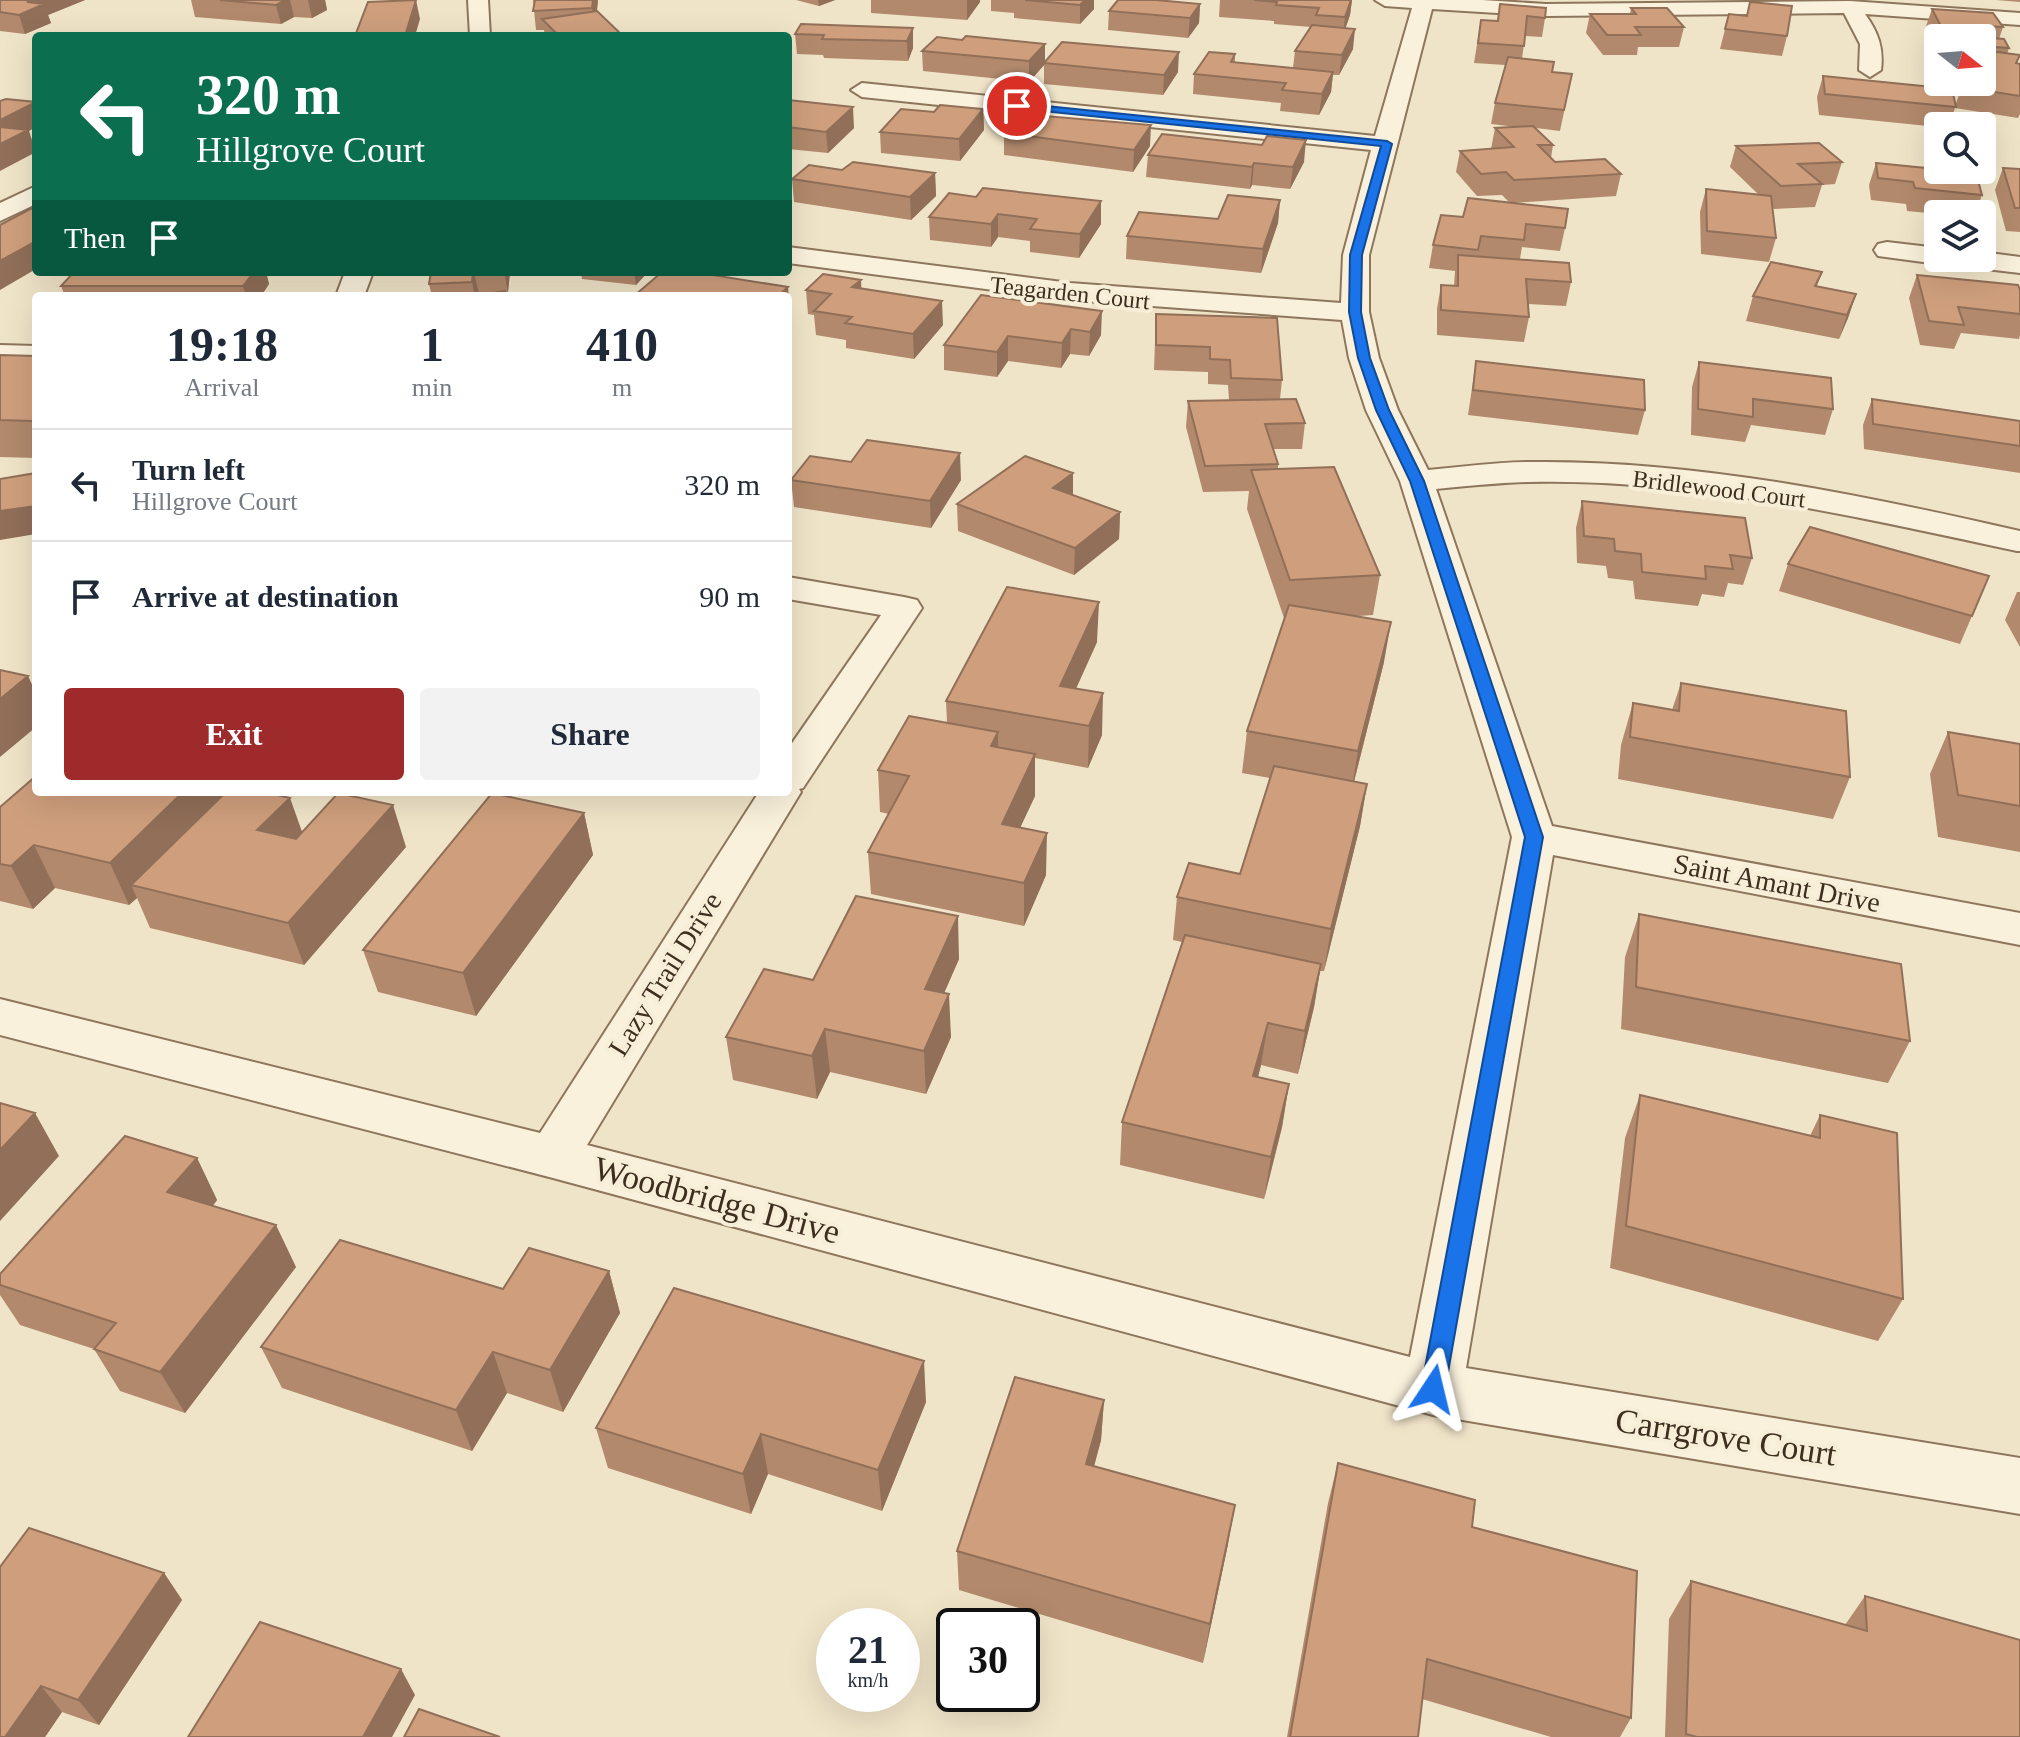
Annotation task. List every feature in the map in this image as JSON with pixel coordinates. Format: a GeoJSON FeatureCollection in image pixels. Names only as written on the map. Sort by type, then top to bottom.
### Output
{"type":"FeatureCollection","features":[{"type":"Feature","properties":{"kind":"street"},"geometry":{"type":"LineString","coordinates":[[478,0],[480,32]]}},
{"type":"Feature","properties":{"kind":"street"},"geometry":{"type":"LineString","coordinates":[[1385,0],[1546,10],[1850,7],[2020,19]]}},
{"type":"Feature","properties":{"kind":"street"},"geometry":{"type":"LineString","coordinates":[[1424,2],[1356,255],[1355,312],[1364,358],[1382,410],[1417,481],[1534,837],[1433,1389]]}},
{"type":"Feature","properties":{"kind":"street"},"geometry":{"type":"LineString","coordinates":[[1850,7],[1865,27],[1872,44],[1870,70]]}},
{"type":"Feature","properties":{"kind":"street"},"geometry":{"type":"LineString","coordinates":[[862,90],[1387,144]]}},
{"type":"Feature","properties":{"kind":"street"},"geometry":{"type":"LineString","coordinates":[[0,213],[32,196]]}},
{"type":"Feature","properties":{"kind":"street"},"geometry":{"type":"LineString","coordinates":[[1887,250],[1924,254]]}},
{"type":"Feature","properties":{"kind":"street","name":"Teagarden Court"},"geometry":{"type":"LineString","coordinates":[[792,256],[1075,295],[1177,304],[1355,312]]}},
{"type":"Feature","properties":{"kind":"street"},"geometry":{"type":"LineString","coordinates":[[1996,262],[2020,265]]}},
{"type":"Feature","properties":{"kind":"street"},"geometry":{"type":"LineString","coordinates":[[0,354],[32,355]]}},
{"type":"Feature","properties":{"kind":"street","name":"Bridlewood Court"},"geometry":{"type":"LineString","coordinates":[[1417,481],[1542,472],[1680,480],[1891,513],[2017,541]]}},
{"type":"Feature","properties":{"kind":"street"},"geometry":{"type":"LineString","coordinates":[[792,589],[904,608],[792,773]]}},
{"type":"Feature","properties":{"kind":"street","name":"Lazy Trail Drive"},"geometry":{"type":"LineString","coordinates":[[553,1157],[778,796]]}},
{"type":"Feature","properties":{"kind":"street","name":"Saint Amant Drive"},"geometry":{"type":"LineString","coordinates":[[1534,837],[2020,929]]}},
{"type":"Feature","properties":{"kind":"street","name":"Woodbridge Drive"},"geometry":{"type":"LineString","coordinates":[[0,1017],[553,1157],[1433,1389]]}},
{"type":"Feature","properties":{"kind":"street","name":"Carrgrove Court"},"geometry":{"type":"LineString","coordinates":[[1433,1389],[2020,1486]]}},
{"type":"Feature","properties":{"kind":"building"},"geometry":{"type":"Polygon","coordinates":[[[0,0],[32,0],[27,2],[44,4],[19,15],[0,12],[0,0]]]}},
{"type":"Feature","properties":{"kind":"building"},"geometry":{"type":"Polygon","coordinates":[[[220,0],[285,0],[276,5],[220,0]]]}},
{"type":"Feature","properties":{"kind":"building"},"geometry":{"type":"Polygon","coordinates":[[[416,0],[406,32],[357,32],[368,2],[416,0]]]}},
{"type":"Feature","properties":{"kind":"building"},"geometry":{"type":"Polygon","coordinates":[[[535,0],[593,0],[592,8],[533,11],[535,0]]]}},
{"type":"Feature","properties":{"kind":"building"},"geometry":{"type":"Polygon","coordinates":[[[1025,0],[1085,0],[1080,5],[1025,0]]]}},
{"type":"Feature","properties":{"kind":"building"},"geometry":{"type":"Polygon","coordinates":[[[1118,0],[1200,4],[1190,18],[1109,11],[1118,0]]]}},
{"type":"Feature","properties":{"kind":"building"},"geometry":{"type":"Polygon","coordinates":[[[1254,0],[1351,0],[1345,17],[1316,15],[1319,8],[1254,0]]]}},
{"type":"Feature","properties":{"kind":"building"},"geometry":{"type":"Polygon","coordinates":[[[1750,2],[1792,6],[1787,36],[1725,29],[1729,14],[1747,16],[1750,2]]]}},
{"type":"Feature","properties":{"kind":"building"},"geometry":{"type":"Polygon","coordinates":[[[1500,4],[1546,8],[1545,18],[1527,16],[1524,46],[1478,43],[1481,20],[1498,21],[1500,4]]]}},
{"type":"Feature","properties":{"kind":"building"},"geometry":{"type":"Polygon","coordinates":[[[1631,8],[1667,8],[1684,27],[1635,27],[1641,35],[1607,35],[1590,14],[1636,14],[1631,8]]]}},
{"type":"Feature","properties":{"kind":"building"},"geometry":{"type":"Polygon","coordinates":[[[1932,9],[1993,13],[2003,27],[1996,24],[1940,24],[1932,9]]]}},
{"type":"Feature","properties":{"kind":"building"},"geometry":{"type":"Polygon","coordinates":[[[597,11],[619,32],[555,32],[542,19],[597,11]]]}},
{"type":"Feature","properties":{"kind":"building"},"geometry":{"type":"Polygon","coordinates":[[[801,24],[913,28],[907,41],[822,39],[824,35],[795,34],[801,24]]]}},
{"type":"Feature","properties":{"kind":"building"},"geometry":{"type":"Polygon","coordinates":[[[1312,25],[1355,29],[1342,55],[1295,51],[1312,25]]]}},
{"type":"Feature","properties":{"kind":"building"},"geometry":{"type":"Polygon","coordinates":[[[966,36],[1045,44],[1029,61],[922,51],[937,37],[962,40],[966,36]]]}},
{"type":"Feature","properties":{"kind":"building"},"geometry":{"type":"Polygon","coordinates":[[[1996,38],[2004,39],[2009,48],[1996,47],[1996,38]]]}},
{"type":"Feature","properties":{"kind":"building"},"geometry":{"type":"Polygon","coordinates":[[[1062,42],[1179,52],[1164,75],[1044,63],[1062,42]]]}},
{"type":"Feature","properties":{"kind":"building"},"geometry":{"type":"Polygon","coordinates":[[[1209,52],[1235,54],[1231,62],[1333,72],[1322,94],[1282,90],[1286,83],[1194,74],[1209,52]]]}},
{"type":"Feature","properties":{"kind":"building"},"geometry":{"type":"Polygon","coordinates":[[[1996,52],[2020,55],[2016,63],[2020,64],[2020,96],[1996,92],[1996,52]]]}},
{"type":"Feature","properties":{"kind":"building"},"geometry":{"type":"Polygon","coordinates":[[[1508,57],[1554,62],[1552,72],[1572,74],[1564,110],[1495,103],[1508,57]]]}},
{"type":"Feature","properties":{"kind":"building"},"geometry":{"type":"Polygon","coordinates":[[[1823,76],[1924,86],[1924,96],[1954,96],[1956,107],[1825,94],[1823,76]]]}},
{"type":"Feature","properties":{"kind":"building"},"geometry":{"type":"Polygon","coordinates":[[[6,99],[32,104],[0,120],[0,101],[6,99]]]}},
{"type":"Feature","properties":{"kind":"building"},"geometry":{"type":"Polygon","coordinates":[[[792,100],[853,107],[826,132],[792,128],[792,100]]]}},
{"type":"Feature","properties":{"kind":"building"},"geometry":{"type":"Polygon","coordinates":[[[940,105],[983,109],[959,139],[880,132],[901,109],[934,112],[940,105]]]}},
{"type":"Feature","properties":{"kind":"building"},"geometry":{"type":"Polygon","coordinates":[[[1021,114],[1151,125],[1134,150],[1004,133],[1021,114]]]}},
{"type":"Feature","properties":{"kind":"building"},"geometry":{"type":"Polygon","coordinates":[[[1533,126],[1553,145],[1538,145],[1555,162],[1605,159],[1621,174],[1514,180],[1506,172],[1481,174],[1460,151],[1514,147],[1495,128],[1533,126]]]}},
{"type":"Feature","properties":{"kind":"building"},"geometry":{"type":"Polygon","coordinates":[[[0,127],[28,130],[0,144],[0,127]]]}},
{"type":"Feature","properties":{"kind":"building"},"geometry":{"type":"Polygon","coordinates":[[[1162,134],[1262,145],[1267,136],[1306,140],[1293,167],[1254,163],[1252,167],[1148,155],[1162,134]]]}},
{"type":"Feature","properties":{"kind":"building"},"geometry":{"type":"Polygon","coordinates":[[[1819,143],[1842,162],[1798,164],[1822,184],[1781,186],[1736,146],[1819,143]]]}},
{"type":"Feature","properties":{"kind":"building"},"geometry":{"type":"Polygon","coordinates":[[[853,162],[935,173],[910,197],[792,179],[809,165],[842,170],[853,162]]]}},
{"type":"Feature","properties":{"kind":"building"},"geometry":{"type":"Polygon","coordinates":[[[1876,163],[1924,168],[1924,184],[1979,184],[1982,195],[1915,188],[1913,182],[1878,178],[1876,163]]]}},
{"type":"Feature","properties":{"kind":"building"},"geometry":{"type":"Polygon","coordinates":[[[2003,168],[2020,169],[2020,208],[2015,208],[2003,168]]]}},
{"type":"Feature","properties":{"kind":"building"},"geometry":{"type":"Polygon","coordinates":[[[983,188],[1101,201],[1080,234],[1030,229],[1037,219],[998,214],[991,224],[929,217],[949,193],[976,197],[983,188]]]}},
{"type":"Feature","properties":{"kind":"building"},"geometry":{"type":"Polygon","coordinates":[[[1706,189],[1771,196],[1776,238],[1707,231],[1706,189]]]}},
{"type":"Feature","properties":{"kind":"building"},"geometry":{"type":"Polygon","coordinates":[[[1228,195],[1280,200],[1263,249],[1127,236],[1139,212],[1218,219],[1228,195]]]}},
{"type":"Feature","properties":{"kind":"building"},"geometry":{"type":"Polygon","coordinates":[[[1468,198],[1568,209],[1565,228],[1526,224],[1524,240],[1481,236],[1478,250],[1433,245],[1441,215],[1463,217],[1468,198]]]}},
{"type":"Feature","properties":{"kind":"building"},"geometry":{"type":"Polygon","coordinates":[[[32,208],[32,243],[0,261],[0,225],[32,208]]]}},
{"type":"Feature","properties":{"kind":"building"},"geometry":{"type":"Polygon","coordinates":[[[1458,255],[1569,263],[1571,282],[1526,279],[1529,317],[1441,310],[1441,285],[1458,286],[1458,255]]]}},
{"type":"Feature","properties":{"kind":"building"},"geometry":{"type":"Polygon","coordinates":[[[1771,262],[1822,272],[1815,286],[1856,294],[1847,315],[1753,296],[1771,262]]]}},
{"type":"Feature","properties":{"kind":"building"},"geometry":{"type":"Polygon","coordinates":[[[823,274],[861,280],[852,287],[942,301],[913,334],[845,323],[852,317],[814,311],[831,294],[806,290],[823,274]]]}},
{"type":"Feature","properties":{"kind":"building"},"geometry":{"type":"Polygon","coordinates":[[[1917,275],[2018,285],[2020,314],[1958,307],[1964,325],[1929,321],[1917,275]]]}},
{"type":"Feature","properties":{"kind":"building"},"geometry":{"type":"Polygon","coordinates":[[[70,276],[251,276],[243,286],[61,286],[70,276]]]}},
{"type":"Feature","properties":{"kind":"building"},"geometry":{"type":"Polygon","coordinates":[[[430,276],[473,276],[472,282],[429,284],[430,276]]]}},
{"type":"Feature","properties":{"kind":"building"},"geometry":{"type":"Polygon","coordinates":[[[657,276],[719,276],[788,287],[782,292],[639,292],[657,276]]]}},
{"type":"Feature","properties":{"kind":"building"},"geometry":{"type":"Polygon","coordinates":[[[981,295],[1102,311],[1090,332],[1071,329],[1062,343],[1008,336],[997,352],[944,345],[981,295]]]}},
{"type":"Feature","properties":{"kind":"building"},"geometry":{"type":"Polygon","coordinates":[[[1156,314],[1277,318],[1282,380],[1231,378],[1230,360],[1210,359],[1210,347],[1156,345],[1156,314]]]}},
{"type":"Feature","properties":{"kind":"building"},"geometry":{"type":"Polygon","coordinates":[[[0,355],[32,356],[32,421],[0,420],[0,355]]]}},
{"type":"Feature","properties":{"kind":"building"},"geometry":{"type":"Polygon","coordinates":[[[1476,361],[1644,380],[1645,410],[1473,390],[1476,361]]]}},
{"type":"Feature","properties":{"kind":"building"},"geometry":{"type":"Polygon","coordinates":[[[1699,362],[1831,378],[1833,409],[1753,399],[1753,417],[1698,409],[1699,362]]]}},
{"type":"Feature","properties":{"kind":"building"},"geometry":{"type":"Polygon","coordinates":[[[1296,399],[1305,423],[1265,424],[1278,464],[1205,466],[1188,401],[1296,399]]]}},
{"type":"Feature","properties":{"kind":"building"},"geometry":{"type":"Polygon","coordinates":[[[1872,399],[2020,421],[2020,446],[1873,424],[1872,399]]]}},
{"type":"Feature","properties":{"kind":"building"},"geometry":{"type":"Polygon","coordinates":[[[867,440],[960,453],[930,501],[792,480],[810,456],[851,462],[867,440]]]}},
{"type":"Feature","properties":{"kind":"building"},"geometry":{"type":"Polygon","coordinates":[[[1025,456],[1073,473],[1053,488],[1120,512],[1075,548],[957,504],[1025,456]]]}},
{"type":"Feature","properties":{"kind":"building"},"geometry":{"type":"Polygon","coordinates":[[[1334,467],[1380,575],[1290,580],[1251,470],[1334,467]]]}},
{"type":"Feature","properties":{"kind":"building"},"geometry":{"type":"Polygon","coordinates":[[[32,474],[32,507],[0,511],[0,479],[32,474]]]}},
{"type":"Feature","properties":{"kind":"building"},"geometry":{"type":"Polygon","coordinates":[[[1582,501],[1745,518],[1752,558],[1730,555],[1733,569],[1705,566],[1706,579],[1642,572],[1641,554],[1615,551],[1614,539],[1584,536],[1582,501]]]}},
{"type":"Feature","properties":{"kind":"building"},"geometry":{"type":"Polygon","coordinates":[[[1810,527],[1989,576],[1972,616],[1788,564],[1810,527]]]}},
{"type":"Feature","properties":{"kind":"building"},"geometry":{"type":"Polygon","coordinates":[[[1007,587],[1099,602],[1060,686],[1103,693],[1089,726],[946,701],[1007,587]]]}},
{"type":"Feature","properties":{"kind":"building"},"geometry":{"type":"Polygon","coordinates":[[[1289,605],[1391,622],[1358,751],[1247,731],[1289,605]]]}},
{"type":"Feature","properties":{"kind":"building"},"geometry":{"type":"Polygon","coordinates":[[[0,670],[28,676],[0,699],[0,670]]]}},
{"type":"Feature","properties":{"kind":"building"},"geometry":{"type":"Polygon","coordinates":[[[1681,683],[1846,711],[1850,777],[1630,737],[1633,703],[1679,711],[1681,683]]]}},
{"type":"Feature","properties":{"kind":"building"},"geometry":{"type":"Polygon","coordinates":[[[909,716],[998,732],[991,746],[1035,754],[1002,824],[1047,833],[1024,883],[868,852],[909,776],[878,770],[909,716]]]}},
{"type":"Feature","properties":{"kind":"building"},"geometry":{"type":"Polygon","coordinates":[[[1948,732],[2020,744],[2020,806],[1958,795],[1948,732]]]}},
{"type":"Feature","properties":{"kind":"building"},"geometry":{"type":"Polygon","coordinates":[[[1274,766],[1367,784],[1331,929],[1177,897],[1189,863],[1240,874],[1274,766]]]}},
{"type":"Feature","properties":{"kind":"building"},"geometry":{"type":"Polygon","coordinates":[[[32,779],[32,796],[179,796],[110,863],[34,845],[11,866],[0,864],[0,807],[32,779]]]}},
{"type":"Feature","properties":{"kind":"building"},"geometry":{"type":"Polygon","coordinates":[[[222,796],[290,798],[257,830],[296,839],[335,796],[352,796],[393,805],[288,923],[131,885],[222,796]]]}},
{"type":"Feature","properties":{"kind":"building"},"geometry":{"type":"Polygon","coordinates":[[[490,796],[506,796],[584,813],[463,973],[363,950],[490,796]]]}},
{"type":"Feature","properties":{"kind":"building"},"geometry":{"type":"Polygon","coordinates":[[[856,896],[958,916],[925,989],[949,994],[924,1051],[825,1029],[812,1056],[726,1037],[764,969],[813,980],[856,896]]]}},
{"type":"Feature","properties":{"kind":"building"},"geometry":{"type":"Polygon","coordinates":[[[1639,914],[1901,964],[1910,1041],[1636,987],[1639,914]]]}},
{"type":"Feature","properties":{"kind":"building"},"geometry":{"type":"Polygon","coordinates":[[[1185,935],[1321,964],[1305,1031],[1268,1023],[1253,1076],[1289,1084],[1271,1157],[1122,1122],[1185,935]]]}},
{"type":"Feature","properties":{"kind":"building"},"geometry":{"type":"Polygon","coordinates":[[[1640,1095],[1820,1138],[1820,1115],[1897,1133],[1903,1299],[1626,1226],[1640,1095]]]}},
{"type":"Feature","properties":{"kind":"building"},"geometry":{"type":"Polygon","coordinates":[[[0,1103],[35,1113],[0,1150],[0,1103]]]}},
{"type":"Feature","properties":{"kind":"building"},"geometry":{"type":"Polygon","coordinates":[[[125,1136],[197,1158],[167,1192],[276,1225],[160,1372],[94,1349],[116,1323],[0,1285],[0,1274],[125,1136]]]}},
{"type":"Feature","properties":{"kind":"building"},"geometry":{"type":"Polygon","coordinates":[[[340,1240],[503,1289],[529,1248],[609,1271],[550,1370],[493,1352],[456,1410],[261,1347],[340,1240]]]}},
{"type":"Feature","properties":{"kind":"building"},"geometry":{"type":"Polygon","coordinates":[[[674,1288],[924,1361],[878,1470],[761,1434],[743,1474],[596,1428],[674,1288]]]}},
{"type":"Feature","properties":{"kind":"building"},"geometry":{"type":"Polygon","coordinates":[[[1015,1377],[1104,1400],[1086,1464],[1235,1505],[1210,1624],[957,1551],[1015,1377]]]}},
{"type":"Feature","properties":{"kind":"building"},"geometry":{"type":"Polygon","coordinates":[[[1338,1463],[1475,1500],[1472,1527],[1637,1571],[1631,1718],[1427,1659],[1418,1737],[1290,1737],[1338,1463]]]}},
{"type":"Feature","properties":{"kind":"building"},"geometry":{"type":"Polygon","coordinates":[[[29,1528],[164,1573],[78,1700],[41,1686],[5,1737],[0,1737],[0,1567],[29,1528]]]}},
{"type":"Feature","properties":{"kind":"building"},"geometry":{"type":"Polygon","coordinates":[[[1691,1581],[1867,1631],[1865,1596],[2020,1640],[2020,1737],[1697,1737],[1686,1734],[1691,1581]]]}},
{"type":"Feature","properties":{"kind":"building"},"geometry":{"type":"Polygon","coordinates":[[[260,1622],[401,1669],[363,1737],[188,1737],[260,1622]]]}},
{"type":"Feature","properties":{"kind":"building"},"geometry":{"type":"Polygon","coordinates":[[[419,1709],[500,1737],[404,1737],[419,1709]]]}},
{"type":"Feature","properties":{"kind":"route"},"geometry":{"type":"LineString","coordinates":[[1017,106],[1387,144],[1356,255],[1355,312],[1364,358],[1382,410],[1417,481],[1534,837],[1433,1389]]}}]}
